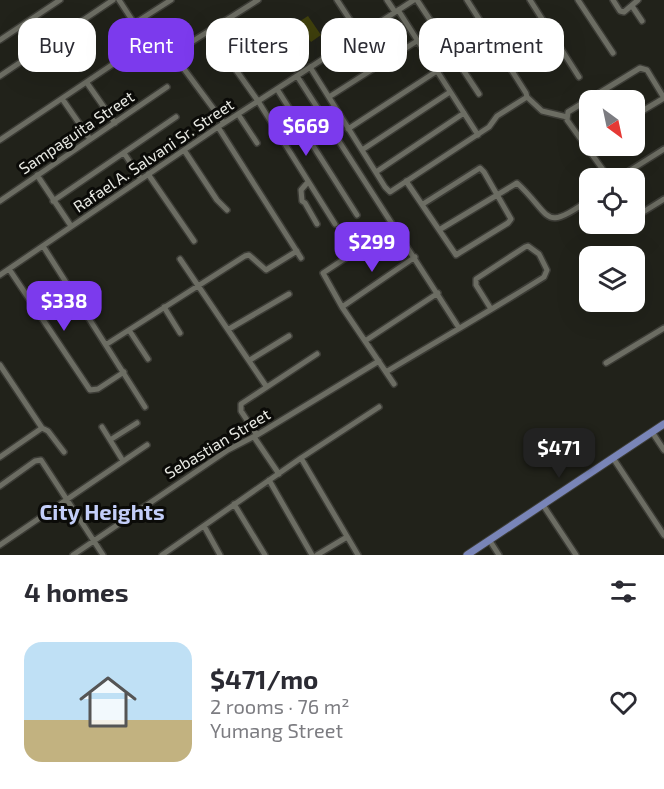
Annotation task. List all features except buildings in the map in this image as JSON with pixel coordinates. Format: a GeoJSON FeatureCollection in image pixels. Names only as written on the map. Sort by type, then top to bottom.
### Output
{"type":"FeatureCollection","features":[{"type":"Feature","properties":{"kind":"main road"},"geometry":{"type":"LineString","coordinates":[[467,555],[664,424]]}},
{"type":"Feature","properties":{"kind":"street"},"geometry":{"type":"LineString","coordinates":[[0,40],[60,0]]}},
{"type":"Feature","properties":{"kind":"street"},"geometry":{"type":"LineString","coordinates":[[0,76],[113,0]]}},
{"type":"Feature","properties":{"kind":"street"},"geometry":{"type":"LineString","coordinates":[[119,0],[132,18]]}},
{"type":"Feature","properties":{"kind":"street"},"geometry":{"type":"LineString","coordinates":[[143,18],[171,0]]}},
{"type":"Feature","properties":{"kind":"street"},"geometry":{"type":"LineString","coordinates":[[230,18],[258,0]]}},
{"type":"Feature","properties":{"kind":"street"},"geometry":{"type":"LineString","coordinates":[[337,0],[349,18]]}},
{"type":"Feature","properties":{"kind":"street"},"geometry":{"type":"LineString","coordinates":[[387,0],[419,44]]}},
{"type":"Feature","properties":{"kind":"street"},"geometry":{"type":"LineString","coordinates":[[415,0],[478,94]]}},
{"type":"Feature","properties":{"kind":"street","name":"Rafael A. Salvani Sr. Street"},"geometry":{"type":"LineString","coordinates":[[386,18],[415,0]]}},
{"type":"Feature","properties":{"kind":"street"},"geometry":{"type":"LineString","coordinates":[[467,0],[527,97],[542,111],[567,117],[579,134]]}},
{"type":"Feature","properties":{"kind":"street"},"geometry":{"type":"LineString","coordinates":[[530,0],[579,77]]}},
{"type":"Feature","properties":{"kind":"street"},"geometry":{"type":"LineString","coordinates":[[578,0],[613,53]]}},
{"type":"Feature","properties":{"kind":"street"},"geometry":{"type":"LineString","coordinates":[[613,0],[621,12],[638,0]]}},
{"type":"Feature","properties":{"kind":"street"},"geometry":{"type":"LineString","coordinates":[[632,6],[642,21]]}},
{"type":"Feature","properties":{"kind":"street"},"geometry":{"type":"LineString","coordinates":[[329,97],[417,41]]}},
{"type":"Feature","properties":{"kind":"street","name":"Rafael A. Salvani Sr. Street"},"geometry":{"type":"LineString","coordinates":[[0,275],[218,127],[321,61]]}},
{"type":"Feature","properties":{"kind":"street"},"geometry":{"type":"LineString","coordinates":[[0,140],[108,68]]}},
{"type":"Feature","properties":{"kind":"street"},"geometry":{"type":"LineString","coordinates":[[310,68],[389,192],[478,135],[492,124],[497,116],[527,97]]}},
{"type":"Feature","properties":{"kind":"street"},"geometry":{"type":"LineString","coordinates":[[567,117],[568,112],[640,68],[647,70],[664,98],[645,109]]}},
{"type":"Feature","properties":{"kind":"street"},"geometry":{"type":"LineString","coordinates":[[186,72],[224,123]]}},
{"type":"Feature","properties":{"kind":"street"},"geometry":{"type":"LineString","coordinates":[[237,72],[335,224]]}},
{"type":"Feature","properties":{"kind":"street"},"geometry":{"type":"LineString","coordinates":[[348,129],[435,72]]}},
{"type":"Feature","properties":{"kind":"street"},"geometry":{"type":"LineString","coordinates":[[438,72],[478,135]]}},
{"type":"Feature","properties":{"kind":"street"},"geometry":{"type":"LineString","coordinates":[[297,76],[459,328]]}},
{"type":"Feature","properties":{"kind":"street"},"geometry":{"type":"LineString","coordinates":[[87,83],[115,123]]}},
{"type":"Feature","properties":{"kind":"street"},"geometry":{"type":"LineString","coordinates":[[657,87],[664,83]]}},
{"type":"Feature","properties":{"kind":"street","name":"Sampaguita Street"},"geometry":{"type":"LineString","coordinates":[[0,201],[167,87]]}},
{"type":"Feature","properties":{"kind":"street"},"geometry":{"type":"LineString","coordinates":[[277,89],[357,215]]}},
{"type":"Feature","properties":{"kind":"street"},"geometry":{"type":"LineString","coordinates":[[362,150],[450,92]]}},
{"type":"Feature","properties":{"kind":"street"},"geometry":{"type":"LineString","coordinates":[[63,100],[90,139]]}},
{"type":"Feature","properties":{"kind":"street"},"geometry":{"type":"LineString","coordinates":[[376,172],[464,113]]}},
{"type":"Feature","properties":{"kind":"street"},"geometry":{"type":"LineString","coordinates":[[238,114],[257,143]]}},
{"type":"Feature","properties":{"kind":"street"},"geometry":{"type":"LineString","coordinates":[[53,201],[176,117]]}},
{"type":"Feature","properties":{"kind":"street"},"geometry":{"type":"LineString","coordinates":[[218,127],[301,258]]}},
{"type":"Feature","properties":{"kind":"street"},"geometry":{"type":"LineString","coordinates":[[634,168],[664,149]]}},
{"type":"Feature","properties":{"kind":"street"},"geometry":{"type":"LineString","coordinates":[[184,150],[217,200],[227,210]]}},
{"type":"Feature","properties":{"kind":"street"},"geometry":{"type":"LineString","coordinates":[[124,153],[141,179]]}},
{"type":"Feature","properties":{"kind":"street"},"geometry":{"type":"LineString","coordinates":[[406,181],[454,254],[461,253],[510,221],[512,217],[484,171],[479,168],[423,204]]}},
{"type":"Feature","properties":{"kind":"street"},"geometry":{"type":"LineString","coordinates":[[148,174],[194,241]]}},
{"type":"Feature","properties":{"kind":"street"},"geometry":{"type":"LineString","coordinates":[[37,175],[71,226]]}},
{"type":"Feature","properties":{"kind":"street"},"geometry":{"type":"LineString","coordinates":[[308,182],[301,190],[302,201],[317,225]]}},
{"type":"Feature","properties":{"kind":"street"},"geometry":{"type":"LineString","coordinates":[[439,230],[517,183],[547,216],[555,219],[570,214],[579,207]]}},
{"type":"Feature","properties":{"kind":"street"},"geometry":{"type":"LineString","coordinates":[[645,211],[664,199]]}},
{"type":"Feature","properties":{"kind":"street"},"geometry":{"type":"LineString","coordinates":[[394,226],[323,273],[342,307],[394,384]]}},
{"type":"Feature","properties":{"kind":"street"},"geometry":{"type":"LineString","coordinates":[[43,246],[146,407]]}},
{"type":"Feature","properties":{"kind":"street"},"geometry":{"type":"LineString","coordinates":[[386,372],[491,309],[547,275],[547,270],[535,249],[528,246],[476,279],[476,285],[491,309]]}},
{"type":"Feature","properties":{"kind":"street"},"geometry":{"type":"LineString","coordinates":[[107,344],[246,255],[266,270],[297,251]]}},
{"type":"Feature","properties":{"kind":"street"},"geometry":{"type":"LineString","coordinates":[[342,307],[415,257]]}},
{"type":"Feature","properties":{"kind":"street"},"geometry":{"type":"LineString","coordinates":[[180,260],[266,386]]}},
{"type":"Feature","properties":{"kind":"street"},"geometry":{"type":"LineString","coordinates":[[9,269],[90,390],[98,389],[124,372]]}},
{"type":"Feature","properties":{"kind":"street"},"geometry":{"type":"LineString","coordinates":[[365,340],[438,293]]}},
{"type":"Feature","properties":{"kind":"street"},"geometry":{"type":"LineString","coordinates":[[229,329],[289,294]]}},
{"type":"Feature","properties":{"kind":"street"},"geometry":{"type":"LineString","coordinates":[[164,307],[180,333]]}},
{"type":"Feature","properties":{"kind":"street"},"geometry":{"type":"LineString","coordinates":[[606,363],[664,328]]}},
{"type":"Feature","properties":{"kind":"street"},"geometry":{"type":"LineString","coordinates":[[129,330],[148,359]]}},
{"type":"Feature","properties":{"kind":"street"},"geometry":{"type":"LineString","coordinates":[[250,360],[289,336]]}},
{"type":"Feature","properties":{"kind":"street"},"geometry":{"type":"LineString","coordinates":[[279,474],[241,411],[241,406],[243,402],[266,386],[317,354]]}},
{"type":"Feature","properties":{"kind":"street","name":"Sebastian Street"},"geometry":{"type":"LineString","coordinates":[[73,555],[194,471],[379,361]]}},
{"type":"Feature","properties":{"kind":"street"},"geometry":{"type":"LineString","coordinates":[[0,365],[42,428],[51,434],[64,452]]}},
{"type":"Feature","properties":{"kind":"street"},"geometry":{"type":"LineString","coordinates":[[162,555],[301,458],[379,407]]}},
{"type":"Feature","properties":{"kind":"street"},"geometry":{"type":"LineString","coordinates":[[110,440],[137,423]]}},
{"type":"Feature","properties":{"kind":"street"},"geometry":{"type":"LineString","coordinates":[[102,427],[123,461]]}},
{"type":"Feature","properties":{"kind":"street"},"geometry":{"type":"LineString","coordinates":[[0,457],[42,428]]}},
{"type":"Feature","properties":{"kind":"street"},"geometry":{"type":"LineString","coordinates":[[652,432],[664,450]]}},
{"type":"Feature","properties":{"kind":"street"},"geometry":{"type":"LineString","coordinates":[[0,545],[147,446]]}},
{"type":"Feature","properties":{"kind":"street"},"geometry":{"type":"LineString","coordinates":[[301,458],[358,555]]}},
{"type":"Feature","properties":{"kind":"street"},"geometry":{"type":"LineString","coordinates":[[613,458],[664,535]]}},
{"type":"Feature","properties":{"kind":"street"},"geometry":{"type":"LineString","coordinates":[[0,486],[39,459],[103,555]]}},
{"type":"Feature","properties":{"kind":"street"},"geometry":{"type":"LineString","coordinates":[[269,480],[312,555]]}},
{"type":"Feature","properties":{"kind":"street"},"geometry":{"type":"LineString","coordinates":[[234,504],[265,555]]}},
{"type":"Feature","properties":{"kind":"street"},"geometry":{"type":"LineString","coordinates":[[543,505],[576,555]]}},
{"type":"Feature","properties":{"kind":"street"},"geometry":{"type":"LineString","coordinates":[[204,526],[220,555]]}},
{"type":"Feature","properties":{"kind":"street"},"geometry":{"type":"LineString","coordinates":[[317,555],[347,537]]}},
{"type":"Feature","properties":{"kind":"street"},"geometry":{"type":"LineString","coordinates":[[490,541],[499,555]]}},
{"type":"Feature","properties":{"kind":"shaded area"},"geometry":{"type":"Polygon","coordinates":[[[308,16],[321,35],[311,42],[309,18],[305,18],[308,16]]]}},
{"type":"Feature","properties":{"kind":"district","name":"City Heights"},"geometry":{"type":"Point","coordinates":[102,511]}}]}
